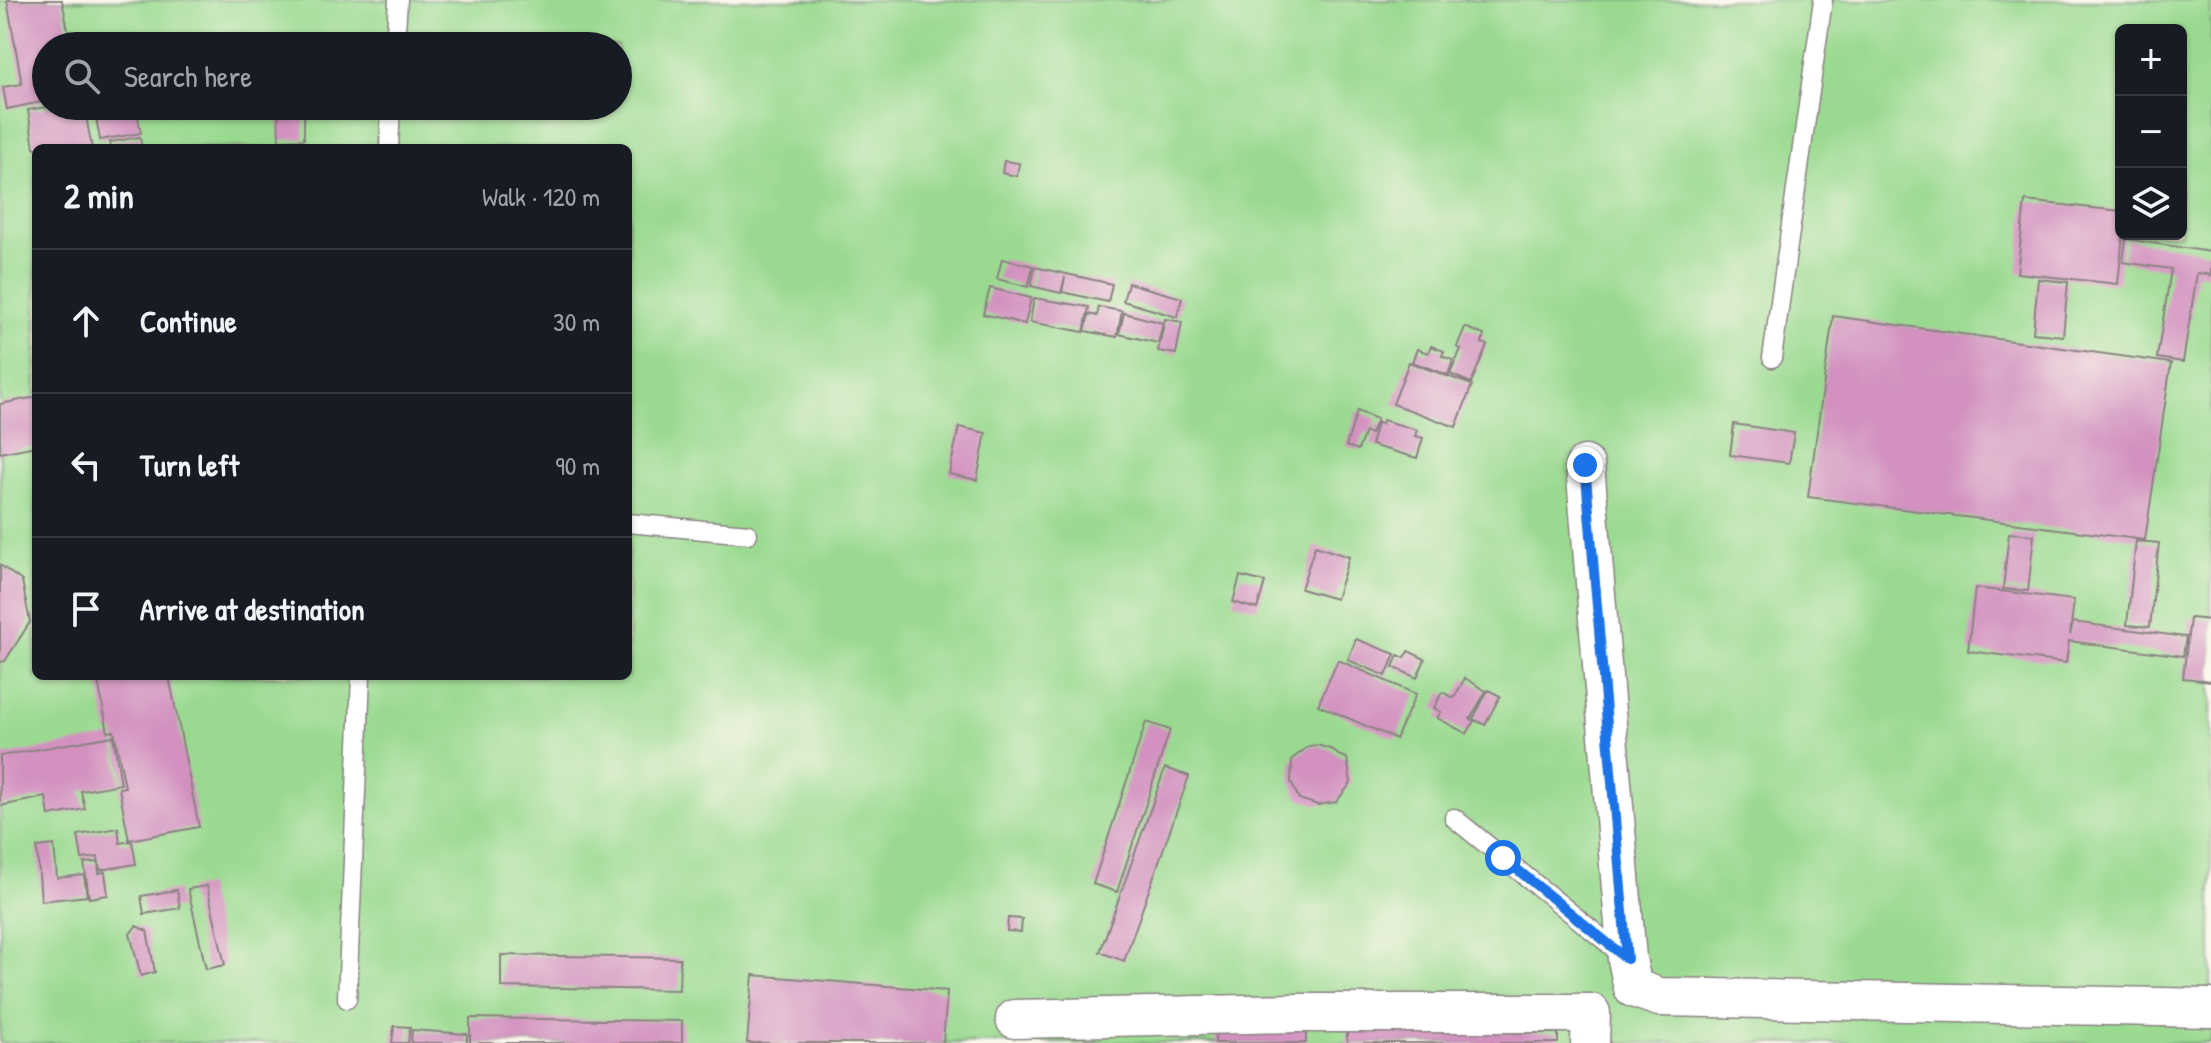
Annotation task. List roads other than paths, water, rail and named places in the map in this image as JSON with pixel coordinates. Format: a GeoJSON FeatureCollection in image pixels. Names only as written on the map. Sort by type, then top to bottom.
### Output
{"type":"FeatureCollection","features":[{"type":"Feature","properties":{"kind":"street"},"geometry":{"type":"LineString","coordinates":[[1585,465],[1627,959],[1633,988],[1659,997],[2211,1008]]}},
{"type":"Feature","properties":{"kind":"street"},"geometry":{"type":"LineString","coordinates":[[1015,1019],[1297,1013],[1591,1013],[1590,1043]]}},
{"type":"Feature","properties":{"kind":"lane"},"geometry":{"type":"LineString","coordinates":[[396,32],[398,0]]}},
{"type":"Feature","properties":{"kind":"lane"},"geometry":{"type":"LineString","coordinates":[[1772,358],[1823,0]]}},
{"type":"Feature","properties":{"kind":"lane"},"geometry":{"type":"LineString","coordinates":[[389,144],[390,120]]}},
{"type":"Feature","properties":{"kind":"lane"},"geometry":{"type":"LineString","coordinates":[[632,523],[748,534]]}},
{"type":"Feature","properties":{"kind":"lane"},"geometry":{"type":"LineString","coordinates":[[347,999],[361,680]]}},
{"type":"Feature","properties":{"kind":"lane"},"geometry":{"type":"LineString","coordinates":[[1454,818],[1627,959]]}}]}
